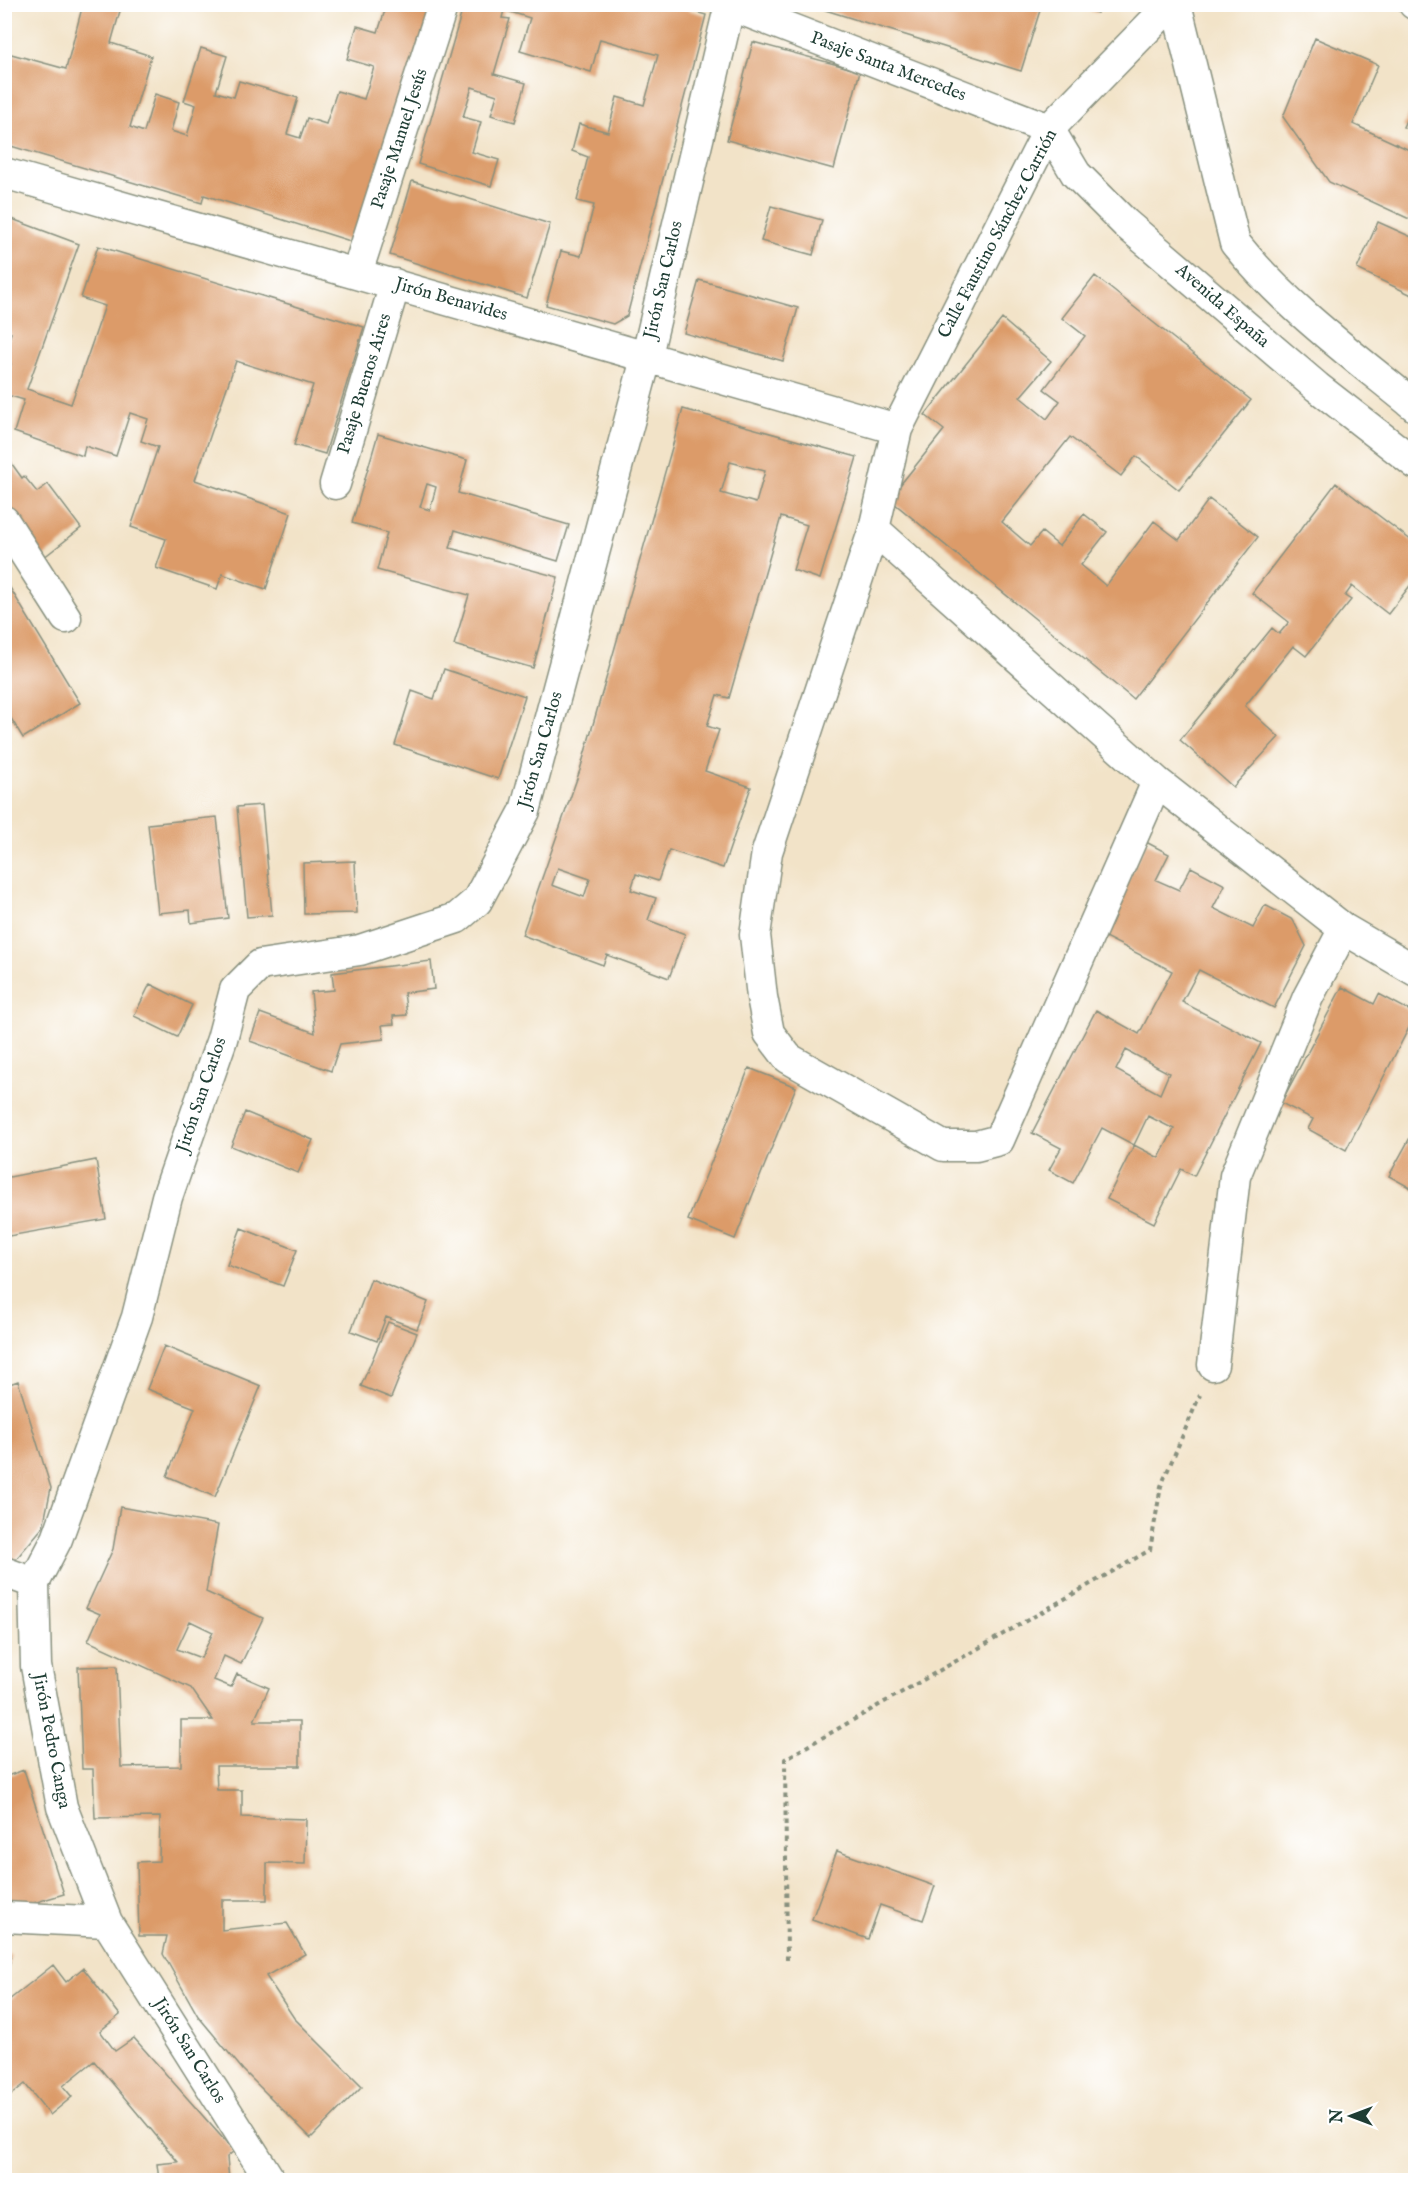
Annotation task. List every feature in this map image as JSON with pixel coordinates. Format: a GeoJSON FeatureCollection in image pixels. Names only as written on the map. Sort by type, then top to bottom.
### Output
{"type":"FeatureCollection","features":[{"type":"Feature","properties":{"kind":"street","name":"Pasaje Manuel Jesús"},"geometry":{"type":"LineString","coordinates":[[357,273],[443,4]]}},
{"type":"Feature","properties":{"kind":"street","name":"Calle Faustino Sánchez Carrión"},"geometry":{"type":"LineString","coordinates":[[1157,782],[999,1140],[976,1146],[943,1146],[788,1058],[770,1033],[755,935],[766,852],[874,529],[897,429],[1049,129],[1171,4]]}},
{"type":"Feature","properties":{"kind":"street"},"geometry":{"type":"LineString","coordinates":[[1176,4],[1235,243],[1255,268],[1416,407]]}},
{"type":"Feature","properties":{"kind":"street","name":"Pasaje Santa Mercedes"},"geometry":{"type":"LineString","coordinates":[[729,5],[1049,129]]}},
{"type":"Feature","properties":{"kind":"street","name":"Jirón San Carlos"},"geometry":{"type":"LineString","coordinates":[[34,1583],[57,1539],[133,1328],[167,1197],[222,1039],[236,990],[260,965],[360,950],[457,918],[477,901],[525,811],[646,355],[729,5]]}},
{"type":"Feature","properties":{"kind":"street","name":"Avenida España"},"geometry":{"type":"LineString","coordinates":[[1049,129],[1076,174],[1125,222],[1317,387],[1416,464]]}},
{"type":"Feature","properties":{"kind":"street","name":"Jirón Benavides"},"geometry":{"type":"LineString","coordinates":[[4,173],[646,355],[897,429]]}},
{"type":"Feature","properties":{"kind":"street","name":"Pasaje Buenos Aires"},"geometry":{"type":"LineString","coordinates":[[335,484],[395,284]]}},
{"type":"Feature","properties":{"kind":"street"},"geometry":{"type":"LineString","coordinates":[[4,520],[66,618]]}},
{"type":"Feature","properties":{"kind":"street"},"geometry":{"type":"LineString","coordinates":[[874,529],[1157,782],[1344,929],[1416,971]]}},
{"type":"Feature","properties":{"kind":"street"},"geometry":{"type":"LineString","coordinates":[[1213,1365],[1235,1176],[1308,997],[1344,929]]}},
{"type":"Feature","properties":{"kind":"street"},"geometry":{"type":"LineString","coordinates":[[4,1572],[34,1583]]}},
{"type":"Feature","properties":{"kind":"street","name":"Jirón Pedro Canga"},"geometry":{"type":"LineString","coordinates":[[34,1583],[36,1666],[62,1808],[107,1922]]}},
{"type":"Feature","properties":{"kind":"street"},"geometry":{"type":"LineString","coordinates":[[4,1917],[107,1922]]}},
{"type":"Feature","properties":{"kind":"street","name":"Jirón San Carlos"},"geometry":{"type":"LineString","coordinates":[[107,1922],[270,2181]]}},
{"type":"Feature","properties":{"kind":"path"},"geometry":{"type":"LineString","coordinates":[[787,1960],[785,1759],[1150,1550],[1161,1486],[1213,1365]]}},
{"type":"Feature","properties":{"kind":"building"},"geometry":{"type":"Polygon","coordinates":[[[83,4],[122,4],[111,43],[151,56],[130,127],[144,132],[155,94],[179,102],[171,131],[187,136],[196,105],[184,101],[201,48],[227,56],[216,92],[234,97],[239,81],[298,98],[287,134],[300,138],[307,118],[326,124],[337,91],[364,99],[374,67],[347,59],[357,26],[378,32],[387,4],[437,4],[363,245],[204,195],[202,203],[4,144],[4,52],[66,69],[83,4]]]}},
{"type":"Feature","properties":{"kind":"building"},"geometry":{"type":"Polygon","coordinates":[[[464,4],[668,4],[706,15],[627,316],[613,324],[546,305],[561,251],[581,256],[594,205],[577,201],[588,157],[572,151],[579,124],[608,132],[617,97],[644,105],[658,55],[600,39],[591,72],[520,51],[530,18],[504,10],[502,18],[510,19],[494,74],[526,83],[515,122],[491,115],[497,95],[472,87],[463,117],[481,122],[472,152],[499,160],[491,186],[418,164],[464,4]]]}},
{"type":"Feature","properties":{"kind":"building"},"geometry":{"type":"Polygon","coordinates":[[[806,4],[1042,4],[1021,71],[806,4]]]}},
{"type":"Feature","properties":{"kind":"building"},"geometry":{"type":"Polygon","coordinates":[[[1072,4],[1100,4],[1097,13],[1072,4]]]}},
{"type":"Feature","properties":{"kind":"building"},"geometry":{"type":"Polygon","coordinates":[[[1315,38],[1378,65],[1353,124],[1416,153],[1416,222],[1329,182],[1283,117],[1315,38]]]}},
{"type":"Feature","properties":{"kind":"building"},"geometry":{"type":"Polygon","coordinates":[[[753,42],[860,71],[834,169],[727,140],[753,42]]]}},
{"type":"Feature","properties":{"kind":"building"},"geometry":{"type":"Polygon","coordinates":[[[1416,99],[1416,133],[1403,127],[1416,99]]]}},
{"type":"Feature","properties":{"kind":"building"},"geometry":{"type":"Polygon","coordinates":[[[412,181],[550,224],[527,298],[390,255],[412,181]]]}},
{"type":"Feature","properties":{"kind":"building"},"geometry":{"type":"Polygon","coordinates":[[[771,206],[822,220],[813,255],[761,241],[771,206]]]}},
{"type":"Feature","properties":{"kind":"building"},"geometry":{"type":"Polygon","coordinates":[[[4,216],[79,244],[27,389],[71,404],[105,306],[81,298],[98,246],[364,327],[325,454],[294,445],[313,385],[236,361],[195,480],[291,513],[266,589],[222,574],[217,589],[156,568],[166,539],[131,527],[158,447],[141,441],[148,419],[130,413],[116,456],[85,446],[83,456],[14,432],[24,400],[4,394],[4,382],[11,364],[4,362],[4,352],[11,333],[4,330],[4,216]]]}},
{"type":"Feature","properties":{"kind":"building"},"geometry":{"type":"Polygon","coordinates":[[[1378,222],[1416,239],[1416,297],[1357,269],[1378,222]]]}},
{"type":"Feature","properties":{"kind":"building"},"geometry":{"type":"Polygon","coordinates":[[[1095,276],[1251,400],[1179,490],[1136,456],[1121,476],[1070,437],[1002,522],[1030,546],[1042,532],[1059,546],[1084,514],[1107,532],[1081,565],[1106,586],[1154,521],[1179,540],[1209,499],[1258,537],[1133,699],[889,499],[944,430],[925,415],[1002,319],[1051,361],[1020,397],[1047,419],[1060,401],[1044,389],[1085,336],[1062,318],[1095,276]]]}},
{"type":"Feature","properties":{"kind":"building"},"geometry":{"type":"Polygon","coordinates":[[[699,280],[798,308],[783,361],[684,333],[699,280]]]}},
{"type":"Feature","properties":{"kind":"building"},"geometry":{"type":"Polygon","coordinates":[[[683,409],[857,457],[820,579],[793,570],[807,525],[781,517],[729,698],[717,695],[707,726],[719,730],[705,771],[751,787],[723,868],[669,850],[658,881],[636,874],[631,890],[656,898],[648,920],[685,934],[669,978],[607,955],[603,965],[522,935],[580,770],[683,409]],[[730,462],[721,493],[756,503],[765,471],[730,462]],[[558,868],[552,885],[584,897],[590,879],[558,868]]]}},
{"type":"Feature","properties":{"kind":"building"},"geometry":{"type":"Polygon","coordinates":[[[378,434],[467,460],[458,493],[569,525],[558,561],[455,530],[450,548],[558,577],[533,668],[454,645],[469,595],[377,570],[387,533],[352,523],[378,434]],[[427,484],[420,507],[430,510],[436,487],[427,484]]]}},
{"type":"Feature","properties":{"kind":"building"},"geometry":{"type":"Polygon","coordinates":[[[4,453],[22,478],[24,476],[37,492],[48,484],[81,528],[43,558],[4,507],[4,453]]]}},
{"type":"Feature","properties":{"kind":"building"},"geometry":{"type":"Polygon","coordinates":[[[1336,483],[1416,544],[1416,578],[1388,614],[1352,586],[1345,596],[1351,600],[1306,656],[1293,646],[1245,706],[1279,737],[1233,787],[1180,740],[1272,628],[1279,634],[1289,622],[1252,593],[1336,483]]]}},
{"type":"Feature","properties":{"kind":"building"},"geometry":{"type":"Polygon","coordinates":[[[4,578],[80,703],[23,738],[4,707],[4,578]]]}},
{"type":"Feature","properties":{"kind":"building"},"geometry":{"type":"Polygon","coordinates":[[[444,669],[525,696],[498,779],[395,745],[412,691],[434,699],[444,669]]]}},
{"type":"Feature","properties":{"kind":"building"},"geometry":{"type":"Polygon","coordinates":[[[262,805],[272,915],[247,917],[237,807],[262,805]]]}},
{"type":"Feature","properties":{"kind":"building"},"geometry":{"type":"Polygon","coordinates":[[[217,817],[228,918],[191,923],[190,910],[158,913],[148,824],[217,817]]]}},
{"type":"Feature","properties":{"kind":"building"},"geometry":{"type":"Polygon","coordinates":[[[1146,842],[1169,854],[1156,880],[1179,890],[1191,867],[1225,885],[1213,908],[1253,928],[1265,905],[1293,920],[1306,946],[1274,1008],[1199,970],[1182,1002],[1261,1043],[1194,1176],[1181,1169],[1154,1223],[1107,1199],[1134,1145],[1102,1128],[1073,1183],[1049,1170],[1061,1148],[1032,1133],[1096,1010],[1139,1034],[1172,971],[1101,935],[1146,842]],[[1126,1050],[1116,1070],[1160,1094],[1169,1073],[1126,1050]],[[1148,1116],[1134,1145],[1159,1158],[1174,1129],[1148,1116]]]}},
{"type":"Feature","properties":{"kind":"building"},"geometry":{"type":"Polygon","coordinates":[[[355,861],[357,913],[304,914],[303,863],[355,861]]]}},
{"type":"Feature","properties":{"kind":"building"},"geometry":{"type":"Polygon","coordinates":[[[431,961],[434,989],[404,993],[407,1015],[393,1016],[394,1024],[382,1025],[384,1039],[340,1044],[331,1071],[250,1041],[260,1013],[315,1033],[311,992],[334,990],[332,973],[431,961]]]}},
{"type":"Feature","properties":{"kind":"building"},"geometry":{"type":"Polygon","coordinates":[[[150,984],[192,1005],[177,1037],[134,1016],[150,984]]]}},
{"type":"Feature","properties":{"kind":"building"},"geometry":{"type":"Polygon","coordinates":[[[1342,987],[1374,1004],[1379,994],[1416,1014],[1346,1150],[1308,1129],[1313,1119],[1281,1103],[1342,987]]]}},
{"type":"Feature","properties":{"kind":"building"},"geometry":{"type":"Polygon","coordinates":[[[749,1068],[796,1087],[735,1239],[688,1220],[749,1068]]]}},
{"type":"Feature","properties":{"kind":"building"},"geometry":{"type":"Polygon","coordinates":[[[245,1112],[313,1140],[298,1173],[231,1146],[245,1112]]]}},
{"type":"Feature","properties":{"kind":"building"},"geometry":{"type":"Polygon","coordinates":[[[1411,1136],[1416,1138],[1416,1191],[1389,1176],[1411,1136]]]}},
{"type":"Feature","properties":{"kind":"building"},"geometry":{"type":"Polygon","coordinates":[[[96,1160],[106,1219],[9,1236],[4,1210],[4,1178],[96,1160]]]}},
{"type":"Feature","properties":{"kind":"building"},"geometry":{"type":"Polygon","coordinates":[[[241,1228],[297,1250],[283,1286],[227,1265],[241,1228]]]}},
{"type":"Feature","properties":{"kind":"building"},"geometry":{"type":"Polygon","coordinates":[[[371,1279],[428,1302],[417,1329],[386,1317],[377,1341],[351,1331],[371,1279]]]}},
{"type":"Feature","properties":{"kind":"building"},"geometry":{"type":"Polygon","coordinates":[[[388,1322],[417,1333],[391,1398],[361,1386],[388,1322]]]}},
{"type":"Feature","properties":{"kind":"building"},"geometry":{"type":"Polygon","coordinates":[[[164,1346],[261,1386],[215,1497],[167,1476],[195,1408],[147,1389],[164,1346]]]}},
{"type":"Feature","properties":{"kind":"building"},"geometry":{"type":"Polygon","coordinates":[[[18,1381],[51,1488],[43,1527],[6,1571],[4,1386],[18,1381]]]}},
{"type":"Feature","properties":{"kind":"building"},"geometry":{"type":"Polygon","coordinates":[[[120,1507],[218,1525],[206,1592],[263,1618],[241,1664],[224,1656],[214,1680],[231,1687],[237,1674],[269,1688],[254,1721],[300,1721],[300,1766],[216,1766],[217,1790],[242,1790],[242,1817],[306,1819],[305,1864],[267,1863],[267,1900],[222,1900],[222,1930],[287,1923],[305,1954],[266,1976],[294,2018],[362,2086],[311,2138],[243,2070],[198,2016],[163,1954],[167,1936],[139,1936],[137,1862],[159,1861],[160,1817],[95,1818],[93,1769],[82,1769],[78,1667],[117,1666],[121,1767],[181,1766],[181,1720],[213,1720],[191,1688],[88,1641],[100,1614],[86,1608],[113,1549],[120,1507]],[[190,1621],[177,1649],[201,1658],[213,1632],[190,1621]]]}},
{"type":"Feature","properties":{"kind":"building"},"geometry":{"type":"Polygon","coordinates":[[[4,1712],[9,1724],[4,1726],[4,1712]]]}},
{"type":"Feature","properties":{"kind":"building"},"geometry":{"type":"Polygon","coordinates":[[[24,1770],[64,1894],[6,1911],[4,1777],[24,1770]]]}},
{"type":"Feature","properties":{"kind":"building"},"geometry":{"type":"Polygon","coordinates":[[[837,1851],[935,1886],[923,1920],[880,1905],[868,1939],[812,1919],[837,1851]]]}},
{"type":"Feature","properties":{"kind":"building"},"geometry":{"type":"Polygon","coordinates":[[[4,1953],[11,1955],[6,1983],[4,1983],[4,1953]]]}},
{"type":"Feature","properties":{"kind":"building"},"geometry":{"type":"Polygon","coordinates":[[[53,1965],[66,1982],[83,1968],[120,2015],[100,2031],[115,2051],[134,2038],[234,2151],[227,2157],[229,2180],[159,2180],[157,2164],[178,2162],[94,2061],[63,2086],[72,2097],[50,2115],[25,2084],[4,2100],[4,2034],[10,2029],[4,2022],[4,2004],[53,1965]]]}}]}
